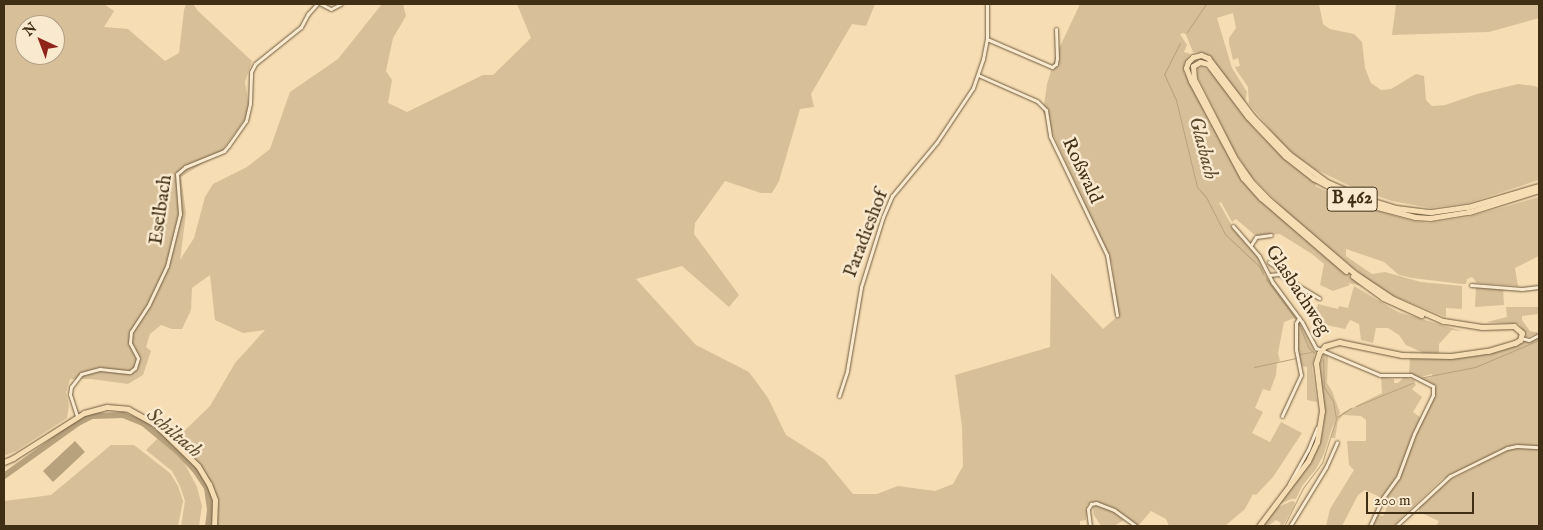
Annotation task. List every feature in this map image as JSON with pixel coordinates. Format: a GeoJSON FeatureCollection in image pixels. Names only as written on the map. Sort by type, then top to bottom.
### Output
{"type":"FeatureCollection","features":[{"type":"Feature","properties":{"kind":"main road","name":"B 462"},"geometry":{"type":"LineString","coordinates":[[1522,338],[1521,331],[1514,326],[1482,327],[1454,324],[1406,309],[1365,286],[1261,198],[1238,170],[1207,115],[1187,72],[1188,62],[1198,56],[1208,58],[1253,117],[1288,154],[1327,182],[1360,197],[1416,212],[1439,212],[1476,205],[1539,186]]}},
{"type":"Feature","properties":{"kind":"main road","name":"B 462"},"geometry":{"type":"LineString","coordinates":[[1434,318],[1393,299],[1369,284],[1257,188],[1238,163],[1214,120],[1194,79],[1193,66],[1200,62],[1208,64],[1253,123],[1275,148],[1326,186],[1358,202],[1408,216],[1430,218],[1469,212],[1539,190]]}},
{"type":"Feature","properties":{"kind":"main road"},"geometry":{"type":"LineString","coordinates":[[1260,526],[1313,453],[1322,418],[1316,365],[1321,350],[1328,344],[1339,342],[1402,355],[1450,356],[1497,348],[1515,343],[1522,338]]}},
{"type":"Feature","properties":{"kind":"main road"},"geometry":{"type":"LineString","coordinates":[[4,462],[77,416],[101,408],[120,408],[140,414],[155,424],[187,454],[204,475],[215,500],[214,526]]}},
{"type":"Feature","properties":{"kind":"street","name":"Eselbach"},"geometry":{"type":"LineString","coordinates":[[77,416],[70,394],[71,387],[80,374],[100,369],[130,372],[135,368],[138,358],[130,343],[131,332],[149,304],[167,266],[180,214],[177,174],[185,168],[224,150],[229,145],[246,121],[249,113],[251,72],[255,64],[301,27],[308,14],[317,4]]}},
{"type":"Feature","properties":{"kind":"street"},"geometry":{"type":"LineString","coordinates":[[321,4],[331,8],[340,4]]}},
{"type":"Feature","properties":{"kind":"street","name":"Paradieshof"},"geometry":{"type":"LineString","coordinates":[[839,396],[848,371],[861,287],[892,196],[937,142],[969,94],[978,75],[986,39],[986,4]]}},
{"type":"Feature","properties":{"kind":"street"},"geometry":{"type":"LineString","coordinates":[[986,39],[1052,67],[1056,64],[1057,58],[1056,29]]}},
{"type":"Feature","properties":{"kind":"street","name":"Roßwald"},"geometry":{"type":"LineString","coordinates":[[978,75],[1036,101],[1046,110],[1050,136],[1106,255],[1117,315]]}},
{"type":"Feature","properties":{"kind":"street","name":"Glasbachweg"},"geometry":{"type":"LineString","coordinates":[[1233,226],[1260,256],[1268,275],[1299,318],[1312,344],[1321,350]]}},
{"type":"Feature","properties":{"kind":"street","name":"Glasbachweg"},"geometry":{"type":"LineString","coordinates":[[1251,246],[1256,237],[1271,235]]}},
{"type":"Feature","properties":{"kind":"street"},"geometry":{"type":"LineString","coordinates":[[1268,262],[1286,274],[1293,284]]}},
{"type":"Feature","properties":{"kind":"street"},"geometry":{"type":"LineString","coordinates":[[1268,275],[1279,274],[1293,284],[1320,298]]}},
{"type":"Feature","properties":{"kind":"street"},"geometry":{"type":"LineString","coordinates":[[1472,285],[1522,289],[1539,287]]}},
{"type":"Feature","properties":{"kind":"street"},"geometry":{"type":"LineString","coordinates":[[1282,416],[1301,375],[1296,350],[1296,323],[1299,318]]}},
{"type":"Feature","properties":{"kind":"street"},"geometry":{"type":"LineString","coordinates":[[1522,338],[1529,340],[1539,335]]}},
{"type":"Feature","properties":{"kind":"street"},"geometry":{"type":"LineString","coordinates":[[1321,350],[1380,375],[1411,375],[1431,384],[1434,389],[1431,401],[1405,455],[1398,477],[1383,498],[1370,526]]}},
{"type":"Feature","properties":{"kind":"street"},"geometry":{"type":"LineString","coordinates":[[1290,526],[1326,467],[1337,442]]}},
{"type":"Feature","properties":{"kind":"street"},"geometry":{"type":"LineString","coordinates":[[1396,526],[1416,505],[1450,476],[1507,448],[1517,446],[1539,447]]}},
{"type":"Feature","properties":{"kind":"street"},"geometry":{"type":"LineString","coordinates":[[1090,526],[1088,509],[1093,503],[1114,510],[1136,526]]}},
{"type":"Feature","properties":{"kind":"shaded area"},"geometry":{"type":"Polygon","coordinates":[[[4,4],[104,4],[114,11],[104,27],[128,29],[165,61],[179,53],[184,10],[186,4],[193,4],[198,11],[252,61],[245,82],[250,113],[221,152],[181,177],[186,213],[180,260],[194,238],[205,197],[213,184],[247,167],[270,149],[290,92],[338,59],[382,4],[403,4],[406,16],[393,38],[386,71],[392,80],[388,103],[407,112],[483,75],[493,75],[531,38],[517,4],[875,4],[866,26],[852,24],[811,94],[814,107],[800,109],[779,181],[772,193],[761,193],[725,181],[695,223],[694,234],[739,295],[729,307],[682,266],[636,279],[696,345],[749,372],[768,398],[786,435],[824,459],[853,494],[877,494],[898,486],[935,491],[953,484],[963,466],[962,427],[955,375],[1050,347],[1051,273],[1103,329],[1118,316],[1112,264],[1043,112],[1047,84],[1056,55],[1080,4],[1319,4],[1323,24],[1330,29],[1354,34],[1362,42],[1365,68],[1371,83],[1381,90],[1391,89],[1416,74],[1424,76],[1426,100],[1432,106],[1445,105],[1477,94],[1518,84],[1539,88],[1539,180],[1468,203],[1430,208],[1392,201],[1354,188],[1315,169],[1295,155],[1278,139],[1249,104],[1248,87],[1235,67],[1240,66],[1238,58],[1233,60],[1229,43],[1229,38],[1236,28],[1233,13],[1217,18],[1232,68],[1247,92],[1245,102],[1210,57],[1204,53],[1193,52],[1186,35],[1184,33],[1180,34],[1187,45],[1184,52],[1190,54],[1184,64],[1184,72],[1240,177],[1274,212],[1362,286],[1348,283],[1350,285],[1333,291],[1320,285],[1324,264],[1312,254],[1280,234],[1256,236],[1236,219],[1232,222],[1221,202],[1219,203],[1235,231],[1257,255],[1265,274],[1297,317],[1284,322],[1278,353],[1280,361],[1277,362],[1276,375],[1270,391],[1263,389],[1255,408],[1263,412],[1252,433],[1270,442],[1281,422],[1302,433],[1273,477],[1256,495],[1253,494],[1245,509],[1225,526],[1169,526],[1166,519],[1151,511],[1138,526],[1114,508],[1095,502],[1087,505],[1086,520],[1080,521],[1080,526],[209,526],[213,506],[207,484],[198,465],[177,438],[210,406],[235,363],[265,330],[243,333],[215,320],[210,275],[192,288],[191,310],[182,329],[172,329],[161,325],[150,334],[146,347],[151,351],[143,375],[128,384],[91,379],[70,379],[66,392],[69,406],[67,418],[16,451],[4,456],[4,4]]]}},
{"type":"Feature","properties":{"kind":"shaded area"},"geometry":{"type":"Polygon","coordinates":[[[1396,4],[1539,4],[1539,18],[1489,32],[1392,35],[1396,4]]]}},
{"type":"Feature","properties":{"kind":"shaded area"},"geometry":{"type":"Polygon","coordinates":[[[1203,67],[1212,72],[1256,130],[1288,162],[1317,183],[1315,186],[1356,205],[1413,221],[1428,223],[1468,217],[1539,197],[1539,256],[1515,268],[1518,286],[1477,283],[1472,277],[1467,279],[1466,284],[1462,284],[1399,275],[1384,262],[1346,249],[1346,256],[1372,274],[1385,272],[1421,282],[1462,286],[1462,309],[1446,308],[1446,317],[1394,296],[1373,284],[1333,251],[1289,214],[1251,176],[1235,152],[1197,75],[1198,68],[1203,67]]]}},
{"type":"Feature","properties":{"kind":"shaded area"},"geometry":{"type":"Polygon","coordinates":[[[1354,286],[1398,312],[1462,331],[1452,330],[1439,344],[1439,353],[1424,353],[1406,345],[1399,335],[1388,328],[1376,328],[1373,343],[1361,340],[1359,324],[1350,320],[1345,329],[1322,324],[1313,319],[1318,304],[1338,309],[1339,306],[1348,308],[1354,286]]]}},
{"type":"Feature","properties":{"kind":"shaded area"},"geometry":{"type":"Polygon","coordinates":[[[1476,286],[1503,288],[1504,305],[1475,307],[1476,286]]]}},
{"type":"Feature","properties":{"kind":"shaded area"},"geometry":{"type":"Polygon","coordinates":[[[1506,307],[1539,307],[1539,314],[1522,316],[1522,320],[1530,331],[1539,333],[1527,337],[1519,324],[1487,322],[1507,317],[1506,307]]]}},
{"type":"Feature","properties":{"kind":"shaded area"},"geometry":{"type":"Polygon","coordinates":[[[1299,321],[1315,352],[1312,368],[1317,402],[1307,400],[1307,367],[1301,366],[1297,350],[1299,321]]]}},
{"type":"Feature","properties":{"kind":"shaded area"},"geometry":{"type":"Polygon","coordinates":[[[1539,336],[1539,526],[1436,526],[1439,521],[1419,512],[1419,506],[1445,482],[1478,466],[1477,463],[1442,479],[1393,526],[1372,526],[1378,515],[1383,516],[1388,505],[1383,503],[1384,499],[1396,484],[1405,455],[1435,395],[1432,383],[1419,379],[1432,377],[1432,374],[1417,378],[1409,373],[1410,358],[1449,359],[1483,355],[1539,336]]]}},
{"type":"Feature","properties":{"kind":"shaded area"},"geometry":{"type":"Polygon","coordinates":[[[1324,354],[1328,356],[1327,383],[1340,413],[1332,428],[1324,454],[1316,469],[1302,486],[1296,499],[1291,499],[1278,505],[1308,465],[1317,448],[1323,430],[1324,417],[1320,364],[1324,354]]]}},
{"type":"Feature","properties":{"kind":"shaded area"},"geometry":{"type":"Polygon","coordinates":[[[1381,377],[1394,379],[1394,383],[1398,383],[1404,377],[1414,380],[1416,385],[1412,389],[1422,397],[1413,412],[1421,418],[1414,431],[1398,474],[1382,498],[1365,490],[1358,495],[1342,526],[1326,526],[1330,509],[1354,470],[1349,465],[1347,441],[1366,441],[1366,420],[1361,416],[1343,415],[1338,421],[1335,438],[1331,438],[1333,429],[1337,419],[1344,412],[1382,393],[1381,377]]]}},
{"type":"Feature","properties":{"kind":"shaded area"},"geometry":{"type":"Polygon","coordinates":[[[161,435],[179,453],[197,487],[202,506],[199,526],[181,526],[185,501],[180,486],[172,471],[146,450],[161,435]]]}},
{"type":"Feature","properties":{"kind":"shaded area"},"geometry":{"type":"Polygon","coordinates":[[[75,441],[85,452],[53,482],[43,471],[75,441]]]}},
{"type":"Feature","properties":{"kind":"shaded area"},"geometry":{"type":"Polygon","coordinates":[[[111,445],[134,445],[170,473],[178,486],[183,501],[178,526],[4,526],[4,501],[51,495],[111,445]]]}},
{"type":"Feature","properties":{"kind":"shaded area"},"geometry":{"type":"Polygon","coordinates":[[[1292,501],[1295,502],[1294,507],[1283,526],[1279,526],[1281,523],[1276,520],[1268,526],[1262,526],[1276,508],[1292,501]]]}},
{"type":"Feature","properties":{"kind":"shaded area"},"geometry":{"type":"Polygon","coordinates":[[[1098,505],[1114,512],[1124,520],[1114,526],[1101,526],[1094,515],[1093,507],[1098,505]]]}},
{"type":"Feature","properties":{"kind":"waterway","name":"Glasbach"},"geometry":{"type":"LineString","coordinates":[[1187,32],[1206,4]]}},
{"type":"Feature","properties":{"kind":"waterway","name":"Glasbach"},"geometry":{"type":"LineString","coordinates":[[1180,43],[1164,74],[1176,100],[1197,187],[1206,197],[1225,234],[1259,266],[1263,274]]}},
{"type":"Feature","properties":{"kind":"waterway","name":"Glasbach"},"geometry":{"type":"LineString","coordinates":[[1266,279],[1295,318]]}},
{"type":"Feature","properties":{"kind":"waterway","name":"Glasbach"},"geometry":{"type":"LineString","coordinates":[[1298,322],[1308,347],[1314,353]]}},
{"type":"Feature","properties":{"kind":"waterway"},"geometry":{"type":"LineString","coordinates":[[1419,378],[1475,367],[1539,340]]}},
{"type":"Feature","properties":{"kind":"waterway"},"geometry":{"type":"LineString","coordinates":[[1299,354],[1311,352]]}},
{"type":"Feature","properties":{"kind":"waterway"},"geometry":{"type":"LineString","coordinates":[[1254,367],[1296,358]]}},
{"type":"Feature","properties":{"kind":"waterway","name":"Glasbach"},"geometry":{"type":"LineString","coordinates":[[1284,526],[1303,488],[1322,463],[1336,419],[1333,401],[1324,387],[1323,359]]}},
{"type":"Feature","properties":{"kind":"waterway"},"geometry":{"type":"LineString","coordinates":[[1356,406],[1412,383]]}},
{"type":"Feature","properties":{"kind":"waterway"},"geometry":{"type":"LineString","coordinates":[[1337,417],[1351,408]]}},
{"type":"Feature","properties":{"kind":"waterway","name":"Schiltach"},"geometry":{"type":"LineString","coordinates":[[4,476],[78,423],[92,416],[123,415],[143,423],[178,452],[195,470],[207,488],[210,510],[208,526]]}}]}
